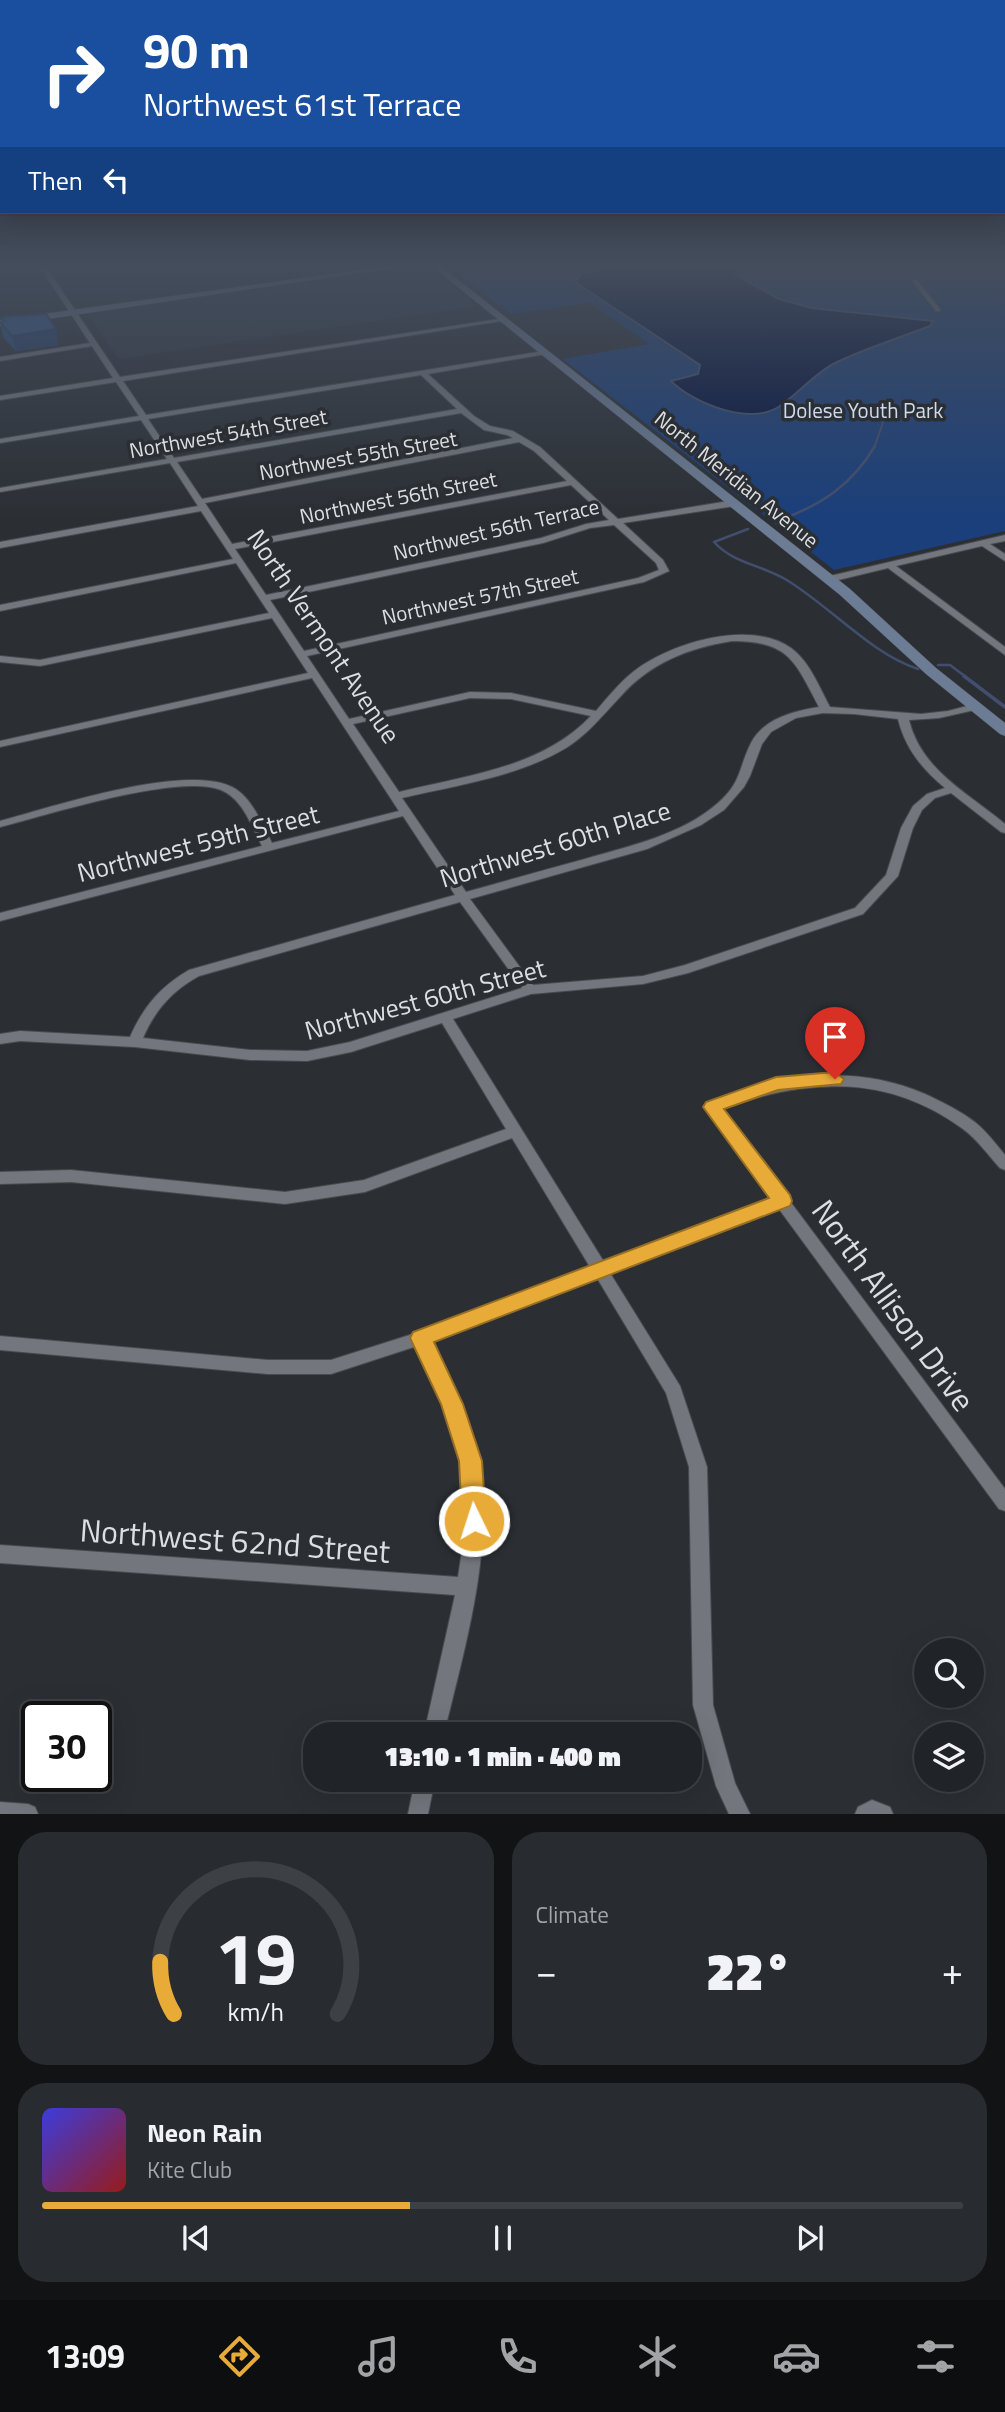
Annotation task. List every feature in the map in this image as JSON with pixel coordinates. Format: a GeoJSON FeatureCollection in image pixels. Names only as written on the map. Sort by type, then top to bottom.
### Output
{"type":"FeatureCollection","features":[{"type":"Feature","properties":{"kind":"main road","name":"North Meridian Avenue"},"geometry":{"type":"LineString","coordinates":[[544,352],[830,579],[1005,731]]}},
{"type":"Feature","properties":{"kind":"street"},"geometry":{"type":"LineString","coordinates":[[0,359],[47,352]]}},
{"type":"Feature","properties":{"kind":"street","name":"North Vermont Avenue"},"geometry":{"type":"LineString","coordinates":[[100,352],[349,722],[462,896],[530,990]]}},
{"type":"Feature","properties":{"kind":"street"},"geometry":{"type":"LineString","coordinates":[[0,398],[298,352]]}},
{"type":"Feature","properties":{"kind":"street"},"geometry":{"type":"LineString","coordinates":[[0,441],[544,352]]}},
{"type":"Feature","properties":{"kind":"street"},"geometry":{"type":"LineString","coordinates":[[422,372],[487,428],[522,439],[537,449],[660,562],[664,571]]}},
{"type":"Feature","properties":{"kind":"street","name":"Northwest 54th Street"},"geometry":{"type":"LineString","coordinates":[[0,491],[463,410]]}},
{"type":"Feature","properties":{"kind":"street","name":"Northwest 55th Street"},"geometry":{"type":"LineString","coordinates":[[0,545],[522,439]]}},
{"type":"Feature","properties":{"kind":"street","name":"Northwest 56th Street"},"geometry":{"type":"LineString","coordinates":[[230,547],[574,482]]}},
{"type":"Feature","properties":{"kind":"street","name":"Northwest 56th Terrace"},"geometry":{"type":"LineString","coordinates":[[266,598],[510,548],[614,522],[735,503]]}},
{"type":"Feature","properties":{"kind":"street"},"geometry":{"type":"LineString","coordinates":[[830,579],[1005,538]]}},
{"type":"Feature","properties":{"kind":"street"},"geometry":{"type":"LineString","coordinates":[[983,543],[1005,558]]}},
{"type":"Feature","properties":{"kind":"street"},"geometry":{"type":"LineString","coordinates":[[0,608],[239,560]]}},
{"type":"Feature","properties":{"kind":"street"},"geometry":{"type":"LineString","coordinates":[[889,565],[1005,652]]}},
{"type":"Feature","properties":{"kind":"street","name":"Northwest 57th Street"},"geometry":{"type":"LineString","coordinates":[[303,654],[641,580],[664,571]]}},
{"type":"Feature","properties":{"kind":"street"},"geometry":{"type":"LineString","coordinates":[[0,659],[16,663],[40,663],[275,615]]}},
{"type":"Feature","properties":{"kind":"street"},"geometry":{"type":"LineString","coordinates":[[397,796],[516,766],[578,737],[596,714],[638,673],[658,662],[715,641],[740,636],[768,641],[786,649],[800,663],[825,708]]}},
{"type":"Feature","properties":{"kind":"street"},"geometry":{"type":"LineString","coordinates":[[0,744],[315,674]]}},
{"type":"Feature","properties":{"kind":"street"},"geometry":{"type":"LineString","coordinates":[[349,722],[470,695],[511,696],[596,714]]}},
{"type":"Feature","properties":{"kind":"street","name":"Northwest 60th Place"},"geometry":{"type":"LineString","coordinates":[[135,1042],[146,1014],[157,999],[194,973],[643,846],[698,824],[720,808],[742,783],[756,741],[775,724],[825,708],[903,717],[927,717],[975,707]]}},
{"type":"Feature","properties":{"kind":"street"},"geometry":{"type":"LineString","coordinates":[[903,717],[911,743],[953,789],[1005,830]]}},
{"type":"Feature","properties":{"kind":"street"},"geometry":{"type":"LineString","coordinates":[[0,824],[169,784],[211,783],[240,797],[269,848]]}},
{"type":"Feature","properties":{"kind":"street","name":"Northwest 60th Street"},"geometry":{"type":"LineString","coordinates":[[0,1039],[20,1037],[135,1042],[250,1055],[307,1056],[351,1047],[530,990],[643,980],[688,969],[859,911],[892,876],[906,828],[917,808],[932,796],[953,789]]}},
{"type":"Feature","properties":{"kind":"street","name":"Northwest 59th Street"},"geometry":{"type":"LineString","coordinates":[[0,917],[407,813]]}},
{"type":"Feature","properties":{"kind":"street"},"geometry":{"type":"LineString","coordinates":[[446,1017],[674,1391],[698,1467],[703,1705],[726,1786],[740,1814]]}},
{"type":"Feature","properties":{"kind":"street","name":"North Allison Drive"},"geometry":{"type":"LineString","coordinates":[[1005,1164],[970,1127],[925,1098],[853,1080],[816,1078],[776,1084],[712,1107],[1005,1503]]}},
{"type":"Feature","properties":{"kind":"street"},"geometry":{"type":"LineString","coordinates":[[0,1178],[71,1176],[285,1198],[365,1186],[516,1131]]}},
{"type":"Feature","properties":{"kind":"street"},"geometry":{"type":"LineString","coordinates":[[0,1343],[268,1367],[331,1367],[421,1338],[783,1201]]}},
{"type":"Feature","properties":{"kind":"street"},"geometry":{"type":"LineString","coordinates":[[421,1338],[452,1404],[470,1461],[474,1521],[465,1587],[437,1722]]}},
{"type":"Feature","properties":{"kind":"street","name":"Northwest 62nd Street"},"geometry":{"type":"LineString","coordinates":[[0,1554],[465,1587]]}},
{"type":"Feature","properties":{"kind":"street"},"geometry":{"type":"LineString","coordinates":[[418,1814],[423,1792]]}},
{"type":"Feature","properties":{"kind":"street"},"geometry":{"type":"LineString","coordinates":[[865,1814],[872,1810],[883,1814]]}},
{"type":"Feature","properties":{"kind":"street"},"geometry":{"type":"LineString","coordinates":[[0,1812],[28,1814]]}},
{"type":"Feature","properties":{"kind":"shaded area"},"geometry":{"type":"Polygon","coordinates":[[[114,352],[169,352],[119,359],[114,352]]]}},
{"type":"Feature","properties":{"kind":"shaded area"},"geometry":{"type":"Polygon","coordinates":[[[680,352],[862,352],[821,372],[780,406],[768,412],[754,414],[723,410],[694,397],[671,381],[698,374],[700,365],[680,352]]]}},
{"type":"Feature","properties":{"kind":"green space","name":"Dolese Youth Park"},"geometry":{"type":"Polygon","coordinates":[[[605,352],[1005,352],[1005,531],[834,570],[563,359],[605,352]]]}},
{"type":"Feature","properties":{"kind":"waterway"},"geometry":{"type":"LineString","coordinates":[[874,447],[891,400]]}},
{"type":"Feature","properties":{"kind":"waterway"},"geometry":{"type":"LineString","coordinates":[[780,520],[809,508],[846,483],[874,447]]}},
{"type":"Feature","properties":{"kind":"waterway"},"geometry":{"type":"LineString","coordinates":[[748,529],[714,542],[730,555],[785,579],[867,641],[918,669]]}},
{"type":"Feature","properties":{"kind":"waterway"},"geometry":{"type":"LineString","coordinates":[[938,665],[950,665],[966,677]]}},
{"type":"Feature","properties":{"kind":"waterway"},"geometry":{"type":"LineString","coordinates":[[964,676],[1005,707]]}},
{"type":"Feature","properties":{"kind":"route"},"geometry":{"type":"LineString","coordinates":[[474,1521],[470,1461],[452,1404],[421,1338],[783,1201],[712,1107],[776,1084],[816,1078],[835,1079]]}}]}
